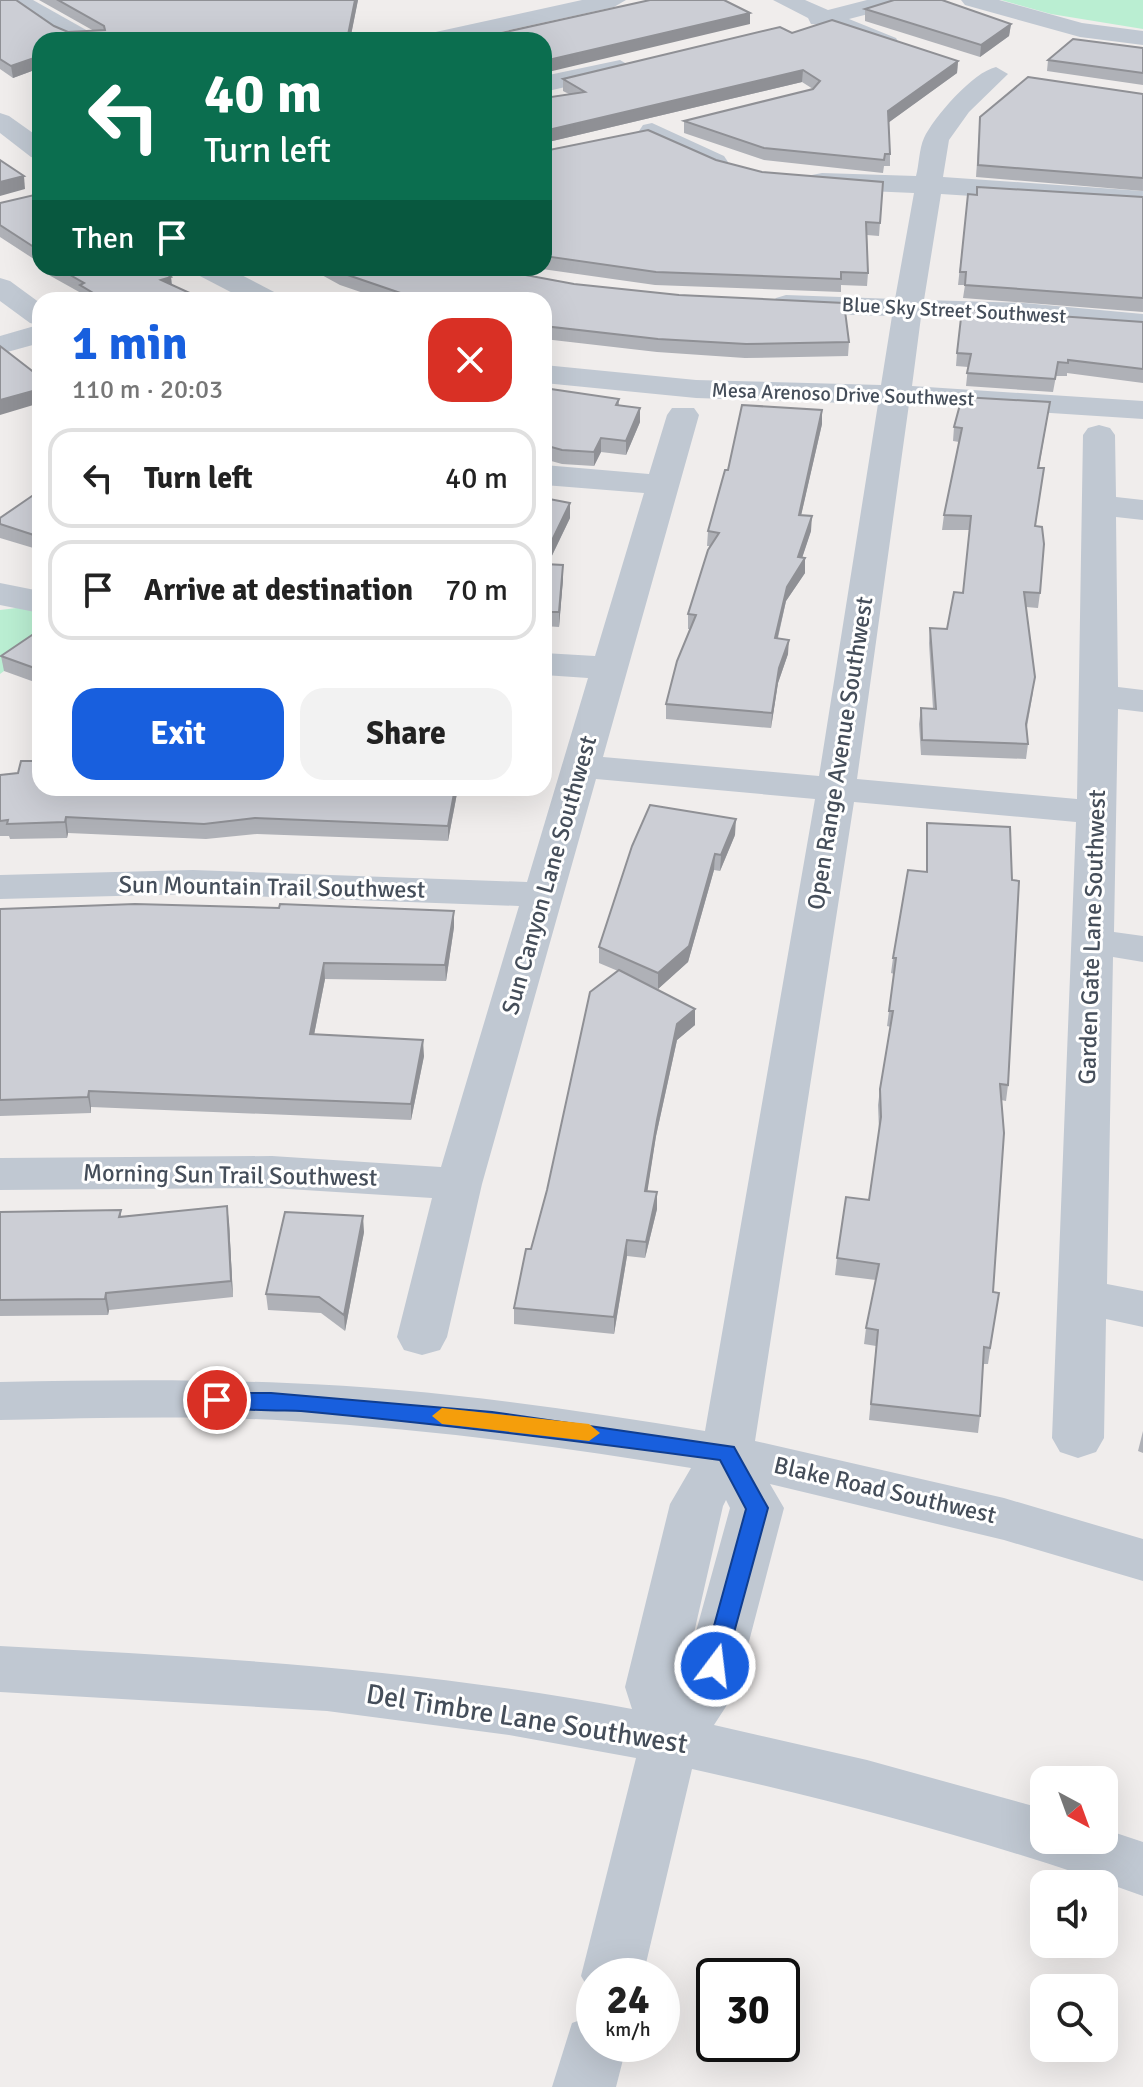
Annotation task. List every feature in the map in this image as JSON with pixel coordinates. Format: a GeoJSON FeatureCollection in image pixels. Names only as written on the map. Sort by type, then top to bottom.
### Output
{"type":"FeatureCollection","features":[{"type":"Feature","properties":{"kind":"street"},"geometry":{"type":"LineString","coordinates":[[17,0],[70,32]]}},
{"type":"Feature","properties":{"kind":"street"},"geometry":{"type":"LineString","coordinates":[[468,32],[614,0]]}},
{"type":"Feature","properties":{"kind":"street"},"geometry":{"type":"LineString","coordinates":[[785,0],[914,52]]}},
{"type":"Feature","properties":{"kind":"street"},"geometry":{"type":"LineString","coordinates":[[786,27],[895,0]]}},
{"type":"Feature","properties":{"kind":"street"},"geometry":{"type":"LineString","coordinates":[[973,0],[1080,30],[1143,38]]}},
{"type":"Feature","properties":{"kind":"street"},"geometry":{"type":"LineString","coordinates":[[552,82],[647,60]]}},
{"type":"Feature","properties":{"kind":"street","name":"Open Range Avenue Southwest"},"geometry":{"type":"LineString","coordinates":[[727,1453],[836,791],[936,140],[946,123],[997,74]]}},
{"type":"Feature","properties":{"kind":"street"},"geometry":{"type":"LineString","coordinates":[[624,137],[691,121]]}},
{"type":"Feature","properties":{"kind":"street"},"geometry":{"type":"LineString","coordinates":[[4,129],[32,126]]}},
{"type":"Feature","properties":{"kind":"street"},"geometry":{"type":"LineString","coordinates":[[4,129],[32,146]]}},
{"type":"Feature","properties":{"kind":"street"},"geometry":{"type":"LineString","coordinates":[[652,131],[707,159],[736,168]]}},
{"type":"Feature","properties":{"kind":"street"},"geometry":{"type":"LineString","coordinates":[[791,178],[1143,199]]}},
{"type":"Feature","properties":{"kind":"street"},"geometry":{"type":"LineString","coordinates":[[222,276],[252,292]]}},
{"type":"Feature","properties":{"kind":"street"},"geometry":{"type":"LineString","coordinates":[[0,287],[32,311]]}},
{"type":"Feature","properties":{"kind":"street","name":"Blue Sky Street Southwest"},"geometry":{"type":"LineString","coordinates":[[753,303],[908,307],[1143,323]]}},
{"type":"Feature","properties":{"kind":"street"},"geometry":{"type":"LineString","coordinates":[[0,345],[32,336]]}},
{"type":"Feature","properties":{"kind":"street","name":"Mesa Arenoso Drive Southwest"},"geometry":{"type":"LineString","coordinates":[[552,375],[696,389],[896,394],[1143,410]]}},
{"type":"Feature","properties":{"kind":"street","name":"Sun Canyon Lane Southwest"},"geometry":{"type":"LineString","coordinates":[[422,1337],[459,1184],[683,415]]}},
{"type":"Feature","properties":{"kind":"street","name":"Garden Gate Lane Southwest"},"geometry":{"type":"LineString","coordinates":[[1078,1438],[1090,941],[1100,696],[1099,435]]}},
{"type":"Feature","properties":{"kind":"street"},"geometry":{"type":"LineString","coordinates":[[552,476],[662,485]]}},
{"type":"Feature","properties":{"kind":"street"},"geometry":{"type":"LineString","coordinates":[[1099,505],[1143,510]]}},
{"type":"Feature","properties":{"kind":"street"},"geometry":{"type":"LineString","coordinates":[[0,594],[32,600]]}},
{"type":"Feature","properties":{"kind":"street"},"geometry":{"type":"LineString","coordinates":[[552,664],[609,668]]}},
{"type":"Feature","properties":{"kind":"street"},"geometry":{"type":"LineString","coordinates":[[1100,696],[1143,701]]}},
{"type":"Feature","properties":{"kind":"street"},"geometry":{"type":"LineString","coordinates":[[579,766],[1096,812]]}},
{"type":"Feature","properties":{"kind":"street","name":"Sun Mountain Trail Southwest"},"geometry":{"type":"LineString","coordinates":[[0,887],[222,883],[544,895]]}},
{"type":"Feature","properties":{"kind":"street"},"geometry":{"type":"LineString","coordinates":[[1090,941],[1143,949]]}},
{"type":"Feature","properties":{"kind":"street","name":"Morning Sun Trail Southwest"},"geometry":{"type":"LineString","coordinates":[[0,1174],[272,1172],[459,1184]]}},
{"type":"Feature","properties":{"kind":"street"},"geometry":{"type":"LineString","coordinates":[[1081,1296],[1143,1309]]}},
{"type":"Feature","properties":{"kind":"street","name":"Blake Road Southwest"},"geometry":{"type":"LineString","coordinates":[[0,1401],[271,1401],[492,1420],[727,1453],[967,1507],[1143,1560]]}},
{"type":"Feature","properties":{"kind":"street"},"geometry":{"type":"LineString","coordinates":[[670,1738],[653,1687],[697,1504],[727,1453]]}},
{"type":"Feature","properties":{"kind":"street"},"geometry":{"type":"LineString","coordinates":[[616,1958],[670,1738],[708,1691],[757,1508],[727,1453]]}},
{"type":"Feature","properties":{"kind":"street"},"geometry":{"type":"LineString","coordinates":[[680,1573],[737,1584]]}},
{"type":"Feature","properties":{"kind":"street","name":"Del Timbre Lane Southwest"},"geometry":{"type":"LineString","coordinates":[[0,1669],[325,1687],[509,1711],[670,1738],[945,1804],[1030,1831]]}},
{"type":"Feature","properties":{"kind":"street"},"geometry":{"type":"LineString","coordinates":[[1101,1854],[1143,1869]]}},
{"type":"Feature","properties":{"kind":"street"},"geometry":{"type":"LineString","coordinates":[[584,2087],[590,2062]]}},
{"type":"Feature","properties":{"kind":"green space"},"geometry":{"type":"Polygon","coordinates":[[[1001,0],[1143,0],[1143,29],[1051,14],[1001,0]]]}},
{"type":"Feature","properties":{"kind":"green space"},"geometry":{"type":"Polygon","coordinates":[[[32,608],[32,650],[0,674],[0,610],[32,608]]]}},
{"type":"Feature","properties":{"kind":"building"},"geometry":{"type":"Polygon","coordinates":[[[0,0],[16,0],[68,32],[32,32],[32,59],[11,66],[0,59],[0,0]]]}},
{"type":"Feature","properties":{"kind":"building"},"geometry":{"type":"Polygon","coordinates":[[[58,0],[355,0],[349,32],[68,32],[105,30],[104,26],[58,0]]]}},
{"type":"Feature","properties":{"kind":"building"},"geometry":{"type":"Polygon","coordinates":[[[650,0],[724,0],[750,13],[552,59],[552,32],[505,32],[650,0]]]}},
{"type":"Feature","properties":{"kind":"building"},"geometry":{"type":"Polygon","coordinates":[[[894,0],[942,0],[1011,24],[981,45],[865,9],[894,0]]]}},
{"type":"Feature","properties":{"kind":"building"},"geometry":{"type":"Polygon","coordinates":[[[832,20],[958,61],[888,111],[890,154],[885,154],[884,160],[764,148],[684,121],[813,89],[820,81],[803,70],[552,129],[552,97],[585,92],[563,79],[780,27],[792,33],[832,20]]]}},
{"type":"Feature","properties":{"kind":"building"},"geometry":{"type":"Polygon","coordinates":[[[1073,39],[1143,48],[1143,73],[1048,60],[1073,39]]]}},
{"type":"Feature","properties":{"kind":"building"},"geometry":{"type":"Polygon","coordinates":[[[1028,77],[1143,94],[1143,178],[978,165],[980,117],[1028,77]]]}},
{"type":"Feature","properties":{"kind":"building"},"geometry":{"type":"Polygon","coordinates":[[[648,130],[716,160],[762,172],[883,182],[880,223],[866,222],[868,273],[841,272],[841,279],[656,272],[552,257],[552,149],[648,130]]]}},
{"type":"Feature","properties":{"kind":"building"},"geometry":{"type":"Polygon","coordinates":[[[0,160],[24,176],[0,182],[0,160]]]}},
{"type":"Feature","properties":{"kind":"building"},"geometry":{"type":"Polygon","coordinates":[[[977,187],[1143,197],[1143,298],[965,285],[966,272],[960,272],[968,194],[977,195],[977,187]]]}},
{"type":"Feature","properties":{"kind":"building"},"geometry":{"type":"Polygon","coordinates":[[[32,196],[32,246],[0,225],[0,203],[32,196]]]}},
{"type":"Feature","properties":{"kind":"building"},"geometry":{"type":"Polygon","coordinates":[[[72,276],[170,276],[161,280],[187,292],[92,292],[80,285],[84,283],[72,276]]]}},
{"type":"Feature","properties":{"kind":"building"},"geometry":{"type":"Polygon","coordinates":[[[351,276],[531,276],[574,284],[679,295],[844,303],[849,342],[746,344],[658,339],[552,327],[552,292],[398,292],[351,276]]]}},
{"type":"Feature","properties":{"kind":"building"},"geometry":{"type":"Polygon","coordinates":[[[962,309],[1143,322],[1143,369],[1068,360],[1068,363],[1058,362],[1055,379],[967,373],[971,354],[957,353],[962,309]]]}},
{"type":"Feature","properties":{"kind":"building"},"geometry":{"type":"Polygon","coordinates":[[[0,346],[32,371],[32,391],[0,400],[0,346]]]}},
{"type":"Feature","properties":{"kind":"building"},"geometry":{"type":"Polygon","coordinates":[[[552,389],[619,399],[616,405],[640,408],[626,441],[601,438],[594,452],[552,447],[552,389]]]}},
{"type":"Feature","properties":{"kind":"building"},"geometry":{"type":"Polygon","coordinates":[[[962,397],[1050,402],[1038,468],[1044,468],[1035,526],[1042,527],[1044,544],[1040,593],[1024,592],[1035,677],[1026,724],[1028,744],[922,740],[921,708],[936,709],[930,628],[947,629],[954,592],[963,593],[971,516],[944,515],[962,428],[954,427],[962,397]]]}},
{"type":"Feature","properties":{"kind":"building"},"geometry":{"type":"Polygon","coordinates":[[[742,405],[822,410],[799,515],[812,516],[798,557],[805,558],[787,587],[775,638],[789,640],[779,668],[772,713],[666,704],[677,661],[696,615],[688,614],[708,550],[719,533],[708,531],[725,470],[728,470],[742,405]]]}},
{"type":"Feature","properties":{"kind":"building"},"geometry":{"type":"Polygon","coordinates":[[[32,496],[32,534],[0,524],[0,518],[32,496]]]}},
{"type":"Feature","properties":{"kind":"building"},"geometry":{"type":"Polygon","coordinates":[[[552,500],[570,503],[552,540],[552,500]]]}},
{"type":"Feature","properties":{"kind":"building"},"geometry":{"type":"Polygon","coordinates":[[[552,564],[563,565],[559,612],[552,612],[552,564]]]}},
{"type":"Feature","properties":{"kind":"building"},"geometry":{"type":"Polygon","coordinates":[[[32,635],[32,667],[1,656],[32,635]]]}},
{"type":"Feature","properties":{"kind":"building"},"geometry":{"type":"Polygon","coordinates":[[[21,761],[32,761],[32,796],[454,796],[448,826],[255,818],[204,824],[66,817],[65,822],[7,824],[8,820],[0,821],[0,775],[18,773],[21,761]]]}},
{"type":"Feature","properties":{"kind":"building"},"geometry":{"type":"Polygon","coordinates":[[[650,805],[736,819],[721,855],[715,854],[689,946],[658,973],[599,947],[632,846],[650,805]]]}},
{"type":"Feature","properties":{"kind":"building"},"geometry":{"type":"Polygon","coordinates":[[[927,823],[1010,827],[1012,880],[1019,881],[1008,1085],[1000,1084],[1004,1133],[993,1292],[999,1293],[990,1348],[984,1347],[980,1416],[871,1404],[878,1330],[866,1328],[879,1264],[837,1258],[846,1197],[869,1200],[881,1117],[880,1089],[893,1011],[889,1011],[896,958],[893,958],[908,870],[927,872],[927,823]]]}},
{"type":"Feature","properties":{"kind":"building"},"geometry":{"type":"Polygon","coordinates":[[[135,904],[279,908],[280,904],[454,911],[445,965],[324,963],[310,1034],[423,1040],[411,1104],[89,1091],[88,1097],[0,1100],[0,909],[135,904]]]}},
{"type":"Feature","properties":{"kind":"building"},"geometry":{"type":"Polygon","coordinates":[[[619,970],[695,1009],[677,1024],[645,1191],[657,1192],[646,1242],[627,1240],[614,1317],[514,1308],[526,1249],[531,1249],[547,1190],[590,992],[619,970]]]}},
{"type":"Feature","properties":{"kind":"building"},"geometry":{"type":"Polygon","coordinates":[[[227,1206],[231,1281],[106,1293],[105,1299],[0,1300],[0,1212],[121,1210],[119,1217],[227,1206]]]}},
{"type":"Feature","properties":{"kind":"building"},"geometry":{"type":"Polygon","coordinates":[[[285,1212],[363,1216],[344,1315],[319,1297],[266,1294],[285,1212]]]}},
{"type":"Feature","properties":{"kind":"slow traffic"},"geometry":{"type":"LineString","coordinates":[[442,1416],[589,1433]]}},
{"type":"Feature","properties":{"kind":"route"},"geometry":{"type":"LineString","coordinates":[[217,1400],[271,1401],[492,1420],[727,1453],[757,1508],[715,1666]]}}]}
